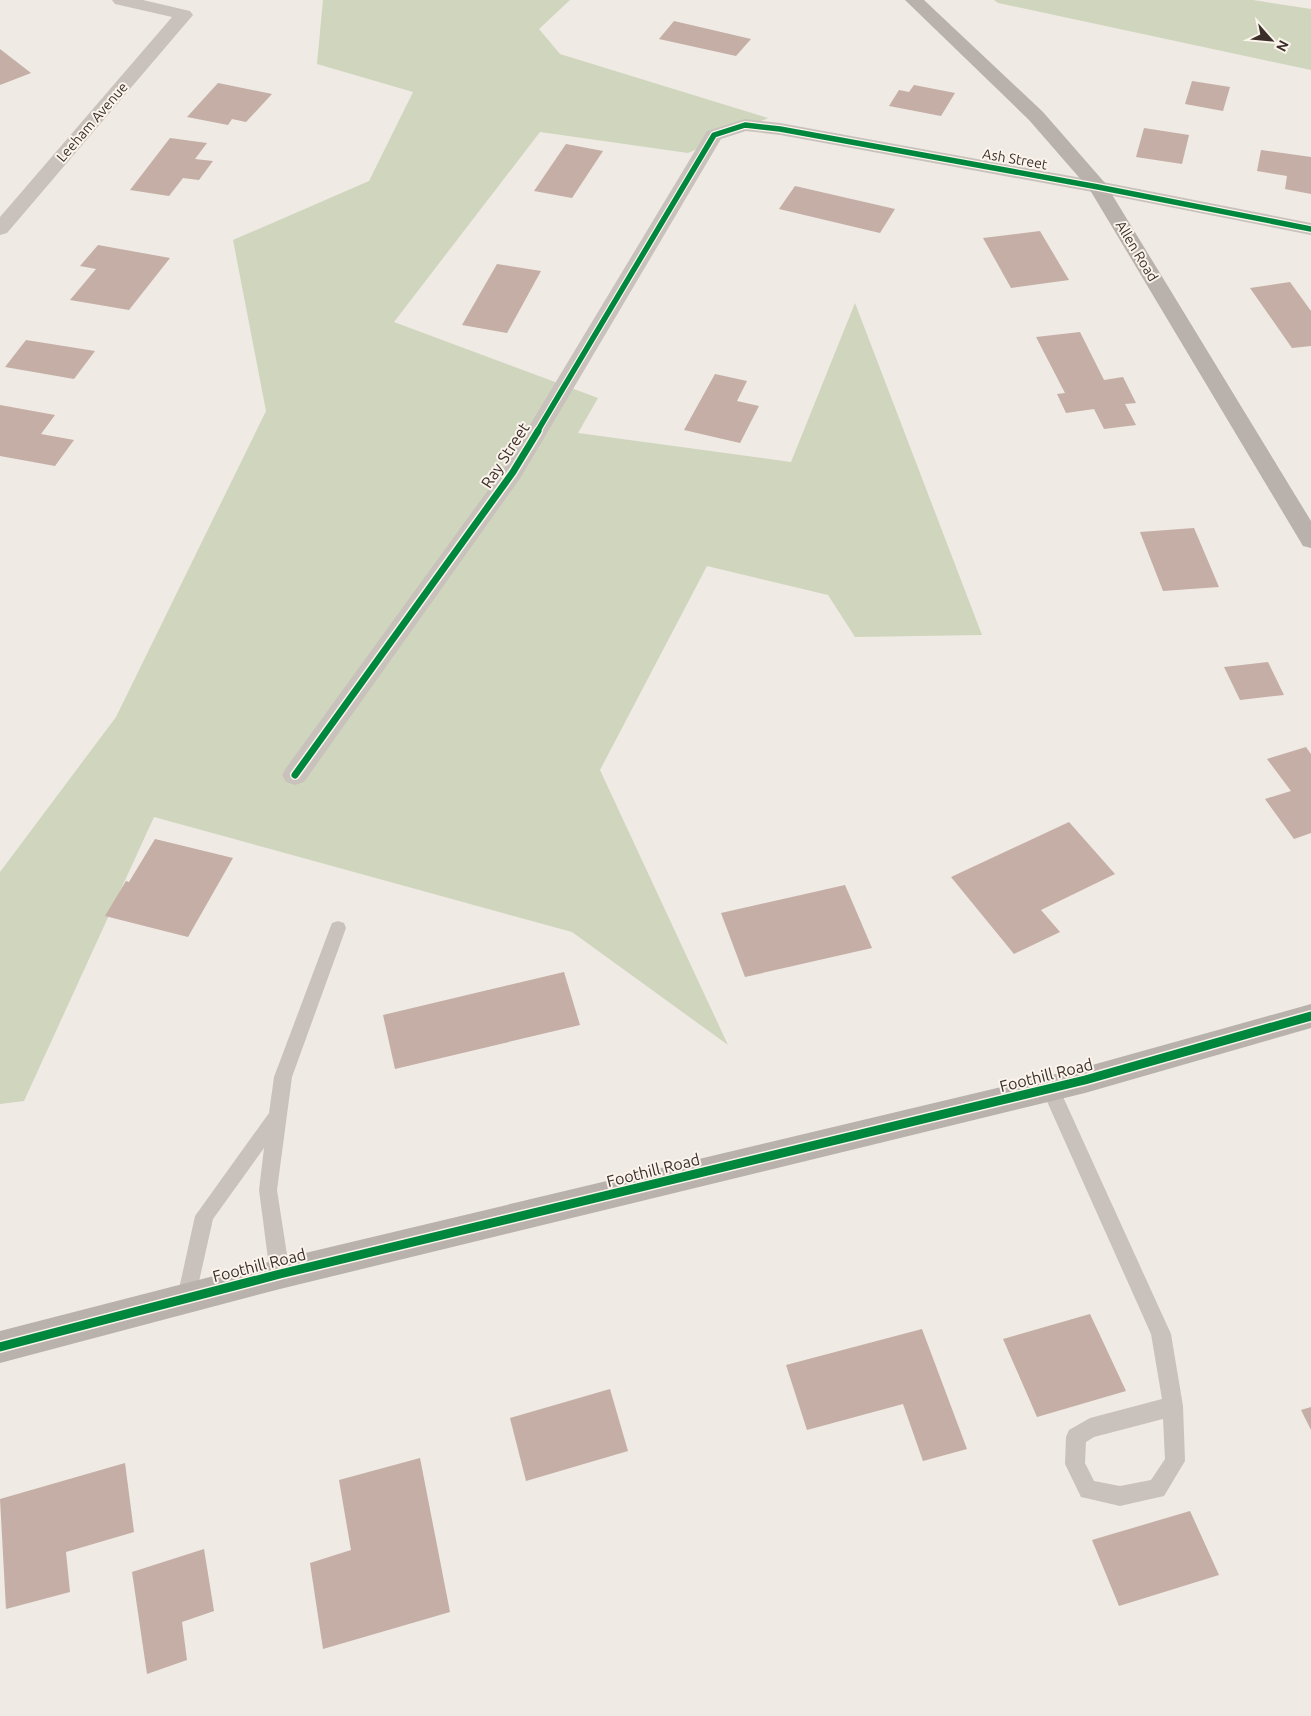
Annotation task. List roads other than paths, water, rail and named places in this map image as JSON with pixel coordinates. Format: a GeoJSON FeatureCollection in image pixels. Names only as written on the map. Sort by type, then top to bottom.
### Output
{"type":"FeatureCollection","features":[{"type":"Feature","properties":{"kind":"street","name":"Leeham Avenue"},"geometry":{"type":"LineString","coordinates":[[0,229],[184,15],[121,0]]}},
{"type":"Feature","properties":{"kind":"street","name":"Allen Road"},"geometry":{"type":"LineString","coordinates":[[914,0],[1029,109],[1098,186],[1311,540]]}},
{"type":"Feature","properties":{"kind":"street","name":"Ash Street"},"geometry":{"type":"LineString","coordinates":[[714,134],[745,125],[780,129],[1098,186],[1311,229]]}},
{"type":"Feature","properties":{"kind":"street","name":"Ray Street"},"geometry":{"type":"LineString","coordinates":[[295,775],[513,472],[714,134]]}},
{"type":"Feature","properties":{"kind":"street","name":"Foothill Road"},"geometry":{"type":"LineString","coordinates":[[0,1347],[280,1274],[1050,1088],[1311,1016]]}},
{"type":"Feature","properties":{"kind":"lane"},"geometry":{"type":"LineString","coordinates":[[280,1274],[268,1190],[283,1077],[338,928]]}},
{"type":"Feature","properties":{"kind":"lane"},"geometry":{"type":"LineString","coordinates":[[1050,1088],[1161,1334],[1173,1406],[1175,1461],[1157,1489],[1120,1496],[1088,1490],[1075,1464],[1076,1437],[1090,1428],[1173,1406]]}},
{"type":"Feature","properties":{"kind":"lane"},"geometry":{"type":"LineString","coordinates":[[187,1298],[204,1216],[278,1116]]}}]}
